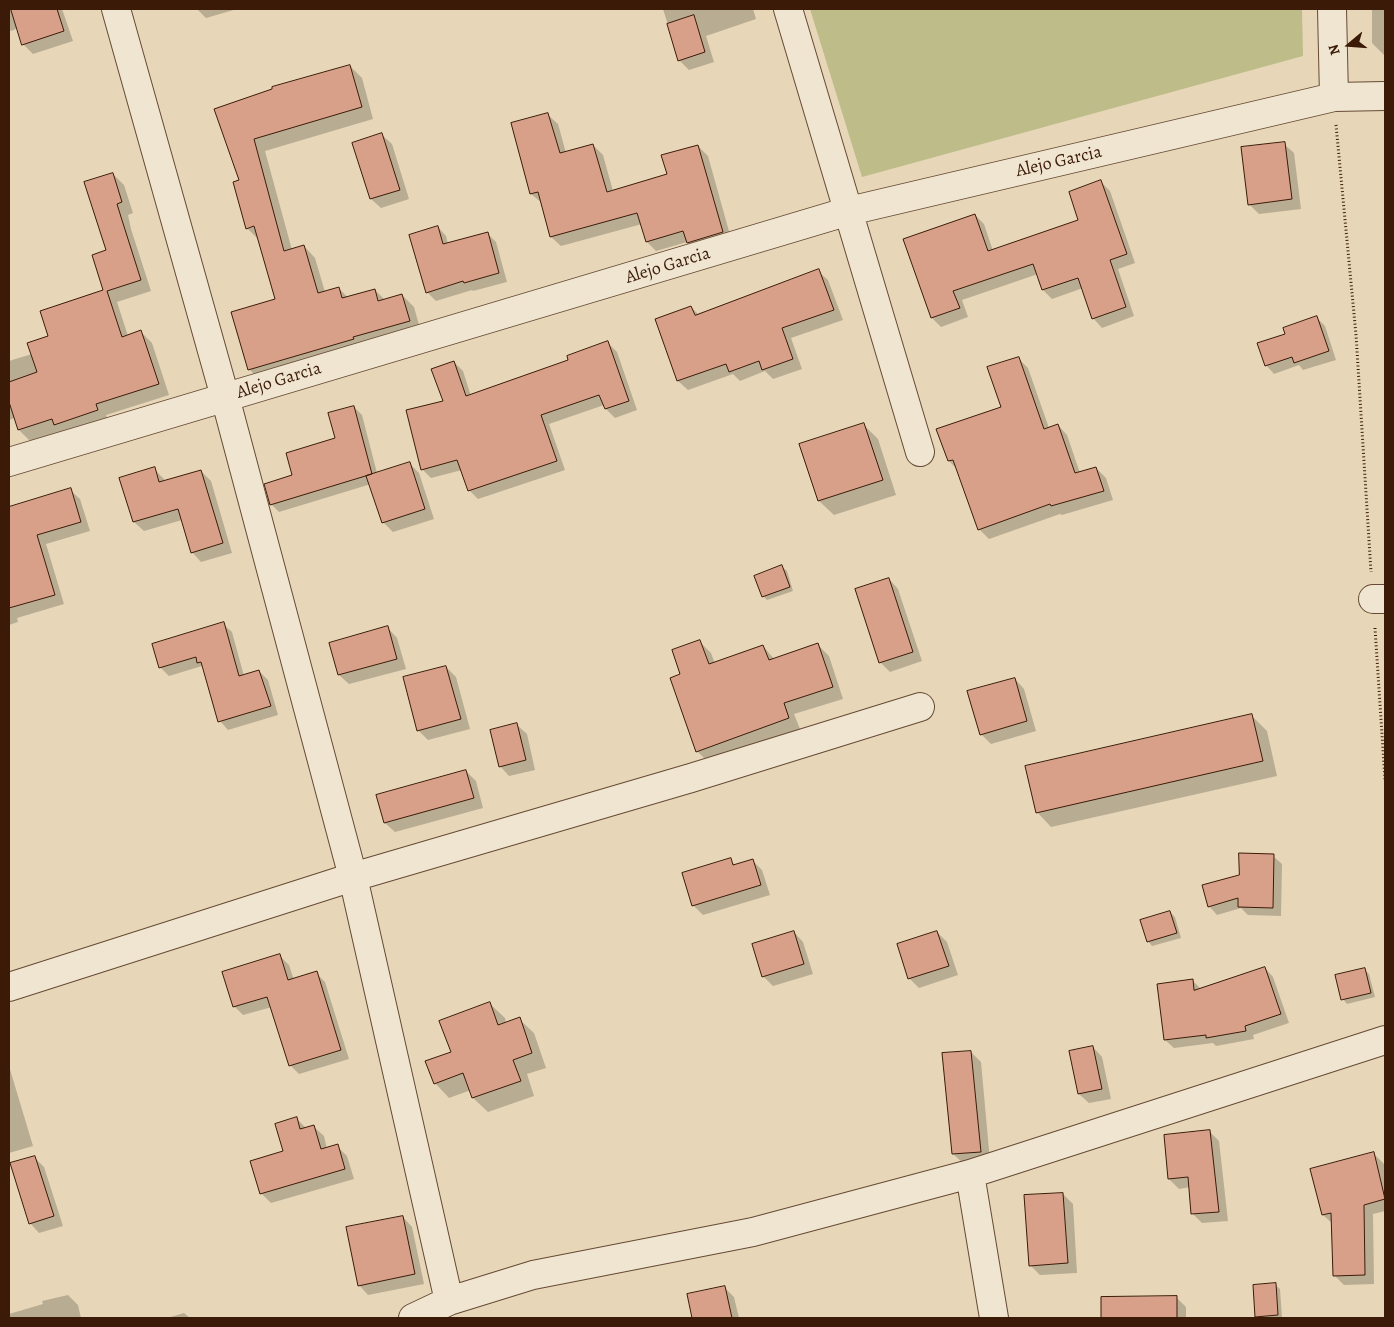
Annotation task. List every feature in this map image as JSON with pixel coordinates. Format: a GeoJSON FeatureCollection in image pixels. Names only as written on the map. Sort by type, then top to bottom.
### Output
{"type":"FeatureCollection","features":[{"type":"Feature","properties":{"kind":"street"},"geometry":{"type":"LineString","coordinates":[[116,9],[225,397],[353,877],[449,1301]]}},
{"type":"Feature","properties":{"kind":"street"},"geometry":{"type":"LineString","coordinates":[[788,9],[850,211],[920,452]]}},
{"type":"Feature","properties":{"kind":"street"},"geometry":{"type":"LineString","coordinates":[[1332,9],[1334,96]]}},
{"type":"Feature","properties":{"kind":"street","name":"Alejo Garcia"},"geometry":{"type":"LineString","coordinates":[[9,462],[850,211],[1334,96],[1385,96]]}},
{"type":"Feature","properties":{"kind":"street"},"geometry":{"type":"LineString","coordinates":[[9,987],[353,877],[691,778],[920,707]]}},
{"type":"Feature","properties":{"kind":"street"},"geometry":{"type":"LineString","coordinates":[[413,1318],[449,1301],[533,1275],[753,1232],[970,1174],[1385,1040]]}},
{"type":"Feature","properties":{"kind":"street"},"geometry":{"type":"LineString","coordinates":[[970,1174],[994,1318]]}},
{"type":"Feature","properties":{"kind":"path"},"geometry":{"type":"LineString","coordinates":[[1334,96],[1379,599],[1385,780]]}},
{"type":"Feature","properties":{"kind":"shaded area"},"geometry":{"type":"Polygon","coordinates":[[[810,9],[1302,9],[1303,56],[862,177],[810,9]]]}},
{"type":"Feature","properties":{"kind":"building"},"geometry":{"type":"Polygon","coordinates":[[[11,9],[57,9],[64,31],[22,45],[11,9]]]}},
{"type":"Feature","properties":{"kind":"building"},"geometry":{"type":"Polygon","coordinates":[[[694,15],[705,52],[678,61],[667,24],[694,15]]]}},
{"type":"Feature","properties":{"kind":"building"},"geometry":{"type":"Polygon","coordinates":[[[350,65],[362,107],[254,139],[284,251],[304,245],[318,293],[339,287],[342,298],[375,289],[378,301],[402,294],[410,321],[248,370],[231,312],[275,299],[254,226],[246,229],[233,182],[239,180],[214,109],[272,89],[272,87],[350,65]]]}},
{"type":"Feature","properties":{"kind":"building"},"geometry":{"type":"Polygon","coordinates":[[[548,113],[560,153],[593,144],[607,192],[667,174],[661,155],[698,145],[723,232],[687,243],[683,231],[646,242],[637,213],[550,237],[538,192],[530,194],[511,123],[548,113]]]}},
{"type":"Feature","properties":{"kind":"building"},"geometry":{"type":"Polygon","coordinates":[[[382,133],[400,190],[370,199],[352,143],[382,133]]]}},
{"type":"Feature","properties":{"kind":"building"},"geometry":{"type":"Polygon","coordinates":[[[1285,142],[1292,199],[1248,205],[1241,147],[1285,142]]]}},
{"type":"Feature","properties":{"kind":"building"},"geometry":{"type":"Polygon","coordinates":[[[113,173],[122,202],[117,204],[141,280],[107,291],[122,337],[141,330],[159,384],[96,404],[98,410],[54,425],[52,419],[18,430],[9,402],[9,382],[37,372],[27,343],[48,336],[40,311],[103,290],[92,255],[106,250],[84,182],[113,173]]]}},
{"type":"Feature","properties":{"kind":"building"},"geometry":{"type":"Polygon","coordinates":[[[1101,180],[1127,254],[1110,260],[1126,307],[1092,319],[1078,278],[1042,290],[1033,264],[953,291],[960,308],[931,318],[903,239],[975,214],[988,251],[1078,220],[1069,192],[1101,180]]]}},
{"type":"Feature","properties":{"kind":"building"},"geometry":{"type":"Polygon","coordinates":[[[438,226],[443,244],[488,232],[499,273],[464,283],[463,281],[426,293],[409,235],[438,226]]]}},
{"type":"Feature","properties":{"kind":"building"},"geometry":{"type":"Polygon","coordinates":[[[819,269],[834,310],[782,328],[793,359],[762,370],[759,361],[729,372],[726,364],[677,381],[655,319],[691,306],[695,315],[819,269]]]}},
{"type":"Feature","properties":{"kind":"building"},"geometry":{"type":"Polygon","coordinates":[[[1317,316],[1329,351],[1294,363],[1292,357],[1265,366],[1257,343],[1285,334],[1283,328],[1317,316]]]}},
{"type":"Feature","properties":{"kind":"building"},"geometry":{"type":"Polygon","coordinates":[[[608,341],[629,401],[605,409],[599,395],[541,415],[557,461],[468,491],[457,460],[421,470],[406,410],[443,401],[431,369],[454,361],[466,396],[568,360],[567,356],[608,341]]]}},
{"type":"Feature","properties":{"kind":"building"},"geometry":{"type":"Polygon","coordinates":[[[1019,357],[1044,429],[1058,424],[1075,473],[1096,467],[1104,491],[1051,506],[1050,504],[978,530],[953,460],[948,461],[936,429],[1001,407],[987,367],[1019,357]]]}},
{"type":"Feature","properties":{"kind":"building"},"geometry":{"type":"Polygon","coordinates":[[[354,406],[372,474],[270,505],[264,484],[292,475],[286,453],[335,438],[328,413],[354,406]]]}},
{"type":"Feature","properties":{"kind":"building"},"geometry":{"type":"Polygon","coordinates":[[[864,423],[883,480],[818,501],[799,444],[864,423]]]}},
{"type":"Feature","properties":{"kind":"building"},"geometry":{"type":"Polygon","coordinates":[[[410,462],[425,509],[382,523],[366,476],[410,462]]]}},
{"type":"Feature","properties":{"kind":"building"},"geometry":{"type":"Polygon","coordinates":[[[155,467],[159,482],[201,470],[223,543],[191,553],[178,509],[133,522],[119,478],[155,467]]]}},
{"type":"Feature","properties":{"kind":"building"},"geometry":{"type":"Polygon","coordinates":[[[71,488],[81,522],[37,535],[55,595],[9,608],[9,507],[71,488]]]}},
{"type":"Feature","properties":{"kind":"building"},"geometry":{"type":"Polygon","coordinates":[[[782,565],[790,587],[762,597],[754,576],[782,565]]]}},
{"type":"Feature","properties":{"kind":"building"},"geometry":{"type":"Polygon","coordinates":[[[889,578],[913,652],[879,663],[855,589],[889,578]]]}},
{"type":"Feature","properties":{"kind":"building"},"geometry":{"type":"Polygon","coordinates":[[[224,622],[239,676],[259,670],[271,706],[218,722],[201,662],[197,663],[196,657],[159,668],[152,644],[224,622]]]}},
{"type":"Feature","properties":{"kind":"building"},"geometry":{"type":"Polygon","coordinates":[[[388,626],[397,659],[338,675],[329,643],[388,626]]]}},
{"type":"Feature","properties":{"kind":"building"},"geometry":{"type":"Polygon","coordinates":[[[700,640],[709,664],[763,645],[769,660],[818,643],[833,687],[784,703],[789,718],[696,752],[670,678],[680,674],[672,650],[700,640]]]}},
{"type":"Feature","properties":{"kind":"building"},"geometry":{"type":"Polygon","coordinates":[[[446,666],[461,719],[417,731],[403,677],[446,666]]]}},
{"type":"Feature","properties":{"kind":"building"},"geometry":{"type":"Polygon","coordinates":[[[1015,678],[1027,721],[980,735],[967,691],[1015,678]]]}},
{"type":"Feature","properties":{"kind":"building"},"geometry":{"type":"Polygon","coordinates":[[[1252,714],[1263,761],[1036,813],[1025,766],[1252,714]]]}},
{"type":"Feature","properties":{"kind":"building"},"geometry":{"type":"Polygon","coordinates":[[[517,723],[526,760],[499,767],[490,730],[517,723]]]}},
{"type":"Feature","properties":{"kind":"building"},"geometry":{"type":"Polygon","coordinates":[[[466,770],[474,798],[384,823],[376,795],[466,770]]]}},
{"type":"Feature","properties":{"kind":"building"},"geometry":{"type":"Polygon","coordinates":[[[1239,853],[1274,854],[1273,908],[1238,907],[1238,898],[1208,907],[1202,885],[1239,875],[1239,853]]]}},
{"type":"Feature","properties":{"kind":"building"},"geometry":{"type":"Polygon","coordinates":[[[731,858],[733,865],[753,859],[761,885],[692,906],[682,873],[731,858]]]}},
{"type":"Feature","properties":{"kind":"building"},"geometry":{"type":"Polygon","coordinates":[[[1170,911],[1177,933],[1147,942],[1140,920],[1170,911]]]}},
{"type":"Feature","properties":{"kind":"building"},"geometry":{"type":"Polygon","coordinates":[[[794,931],[804,964],[762,977],[752,944],[794,931]]]}},
{"type":"Feature","properties":{"kind":"building"},"geometry":{"type":"Polygon","coordinates":[[[937,931],[949,966],[908,979],[897,944],[937,931]]]}},
{"type":"Feature","properties":{"kind":"building"},"geometry":{"type":"Polygon","coordinates":[[[280,954],[288,980],[317,971],[341,1050],[289,1066],[267,997],[233,1007],[222,972],[280,954]]]}},
{"type":"Feature","properties":{"kind":"building"},"geometry":{"type":"Polygon","coordinates":[[[1265,967],[1281,1014],[1245,1026],[1246,1031],[1206,1038],[1206,1035],[1164,1040],[1157,984],[1193,979],[1194,990],[1265,967]]]}},
{"type":"Feature","properties":{"kind":"building"},"geometry":{"type":"Polygon","coordinates":[[[1365,968],[1371,993],[1341,1000],[1335,975],[1365,968]]]}},
{"type":"Feature","properties":{"kind":"building"},"geometry":{"type":"Polygon","coordinates":[[[490,1002],[498,1025],[520,1017],[532,1053],[513,1060],[521,1081],[472,1098],[463,1073],[434,1084],[425,1061],[451,1052],[439,1021],[490,1002]]]}},
{"type":"Feature","properties":{"kind":"building"},"geometry":{"type":"Polygon","coordinates":[[[1093,1046],[1102,1089],[1078,1094],[1069,1051],[1093,1046]]]}},
{"type":"Feature","properties":{"kind":"building"},"geometry":{"type":"Polygon","coordinates":[[[971,1051],[981,1152],[952,1154],[942,1053],[971,1051]]]}},
{"type":"Feature","properties":{"kind":"building"},"geometry":{"type":"Polygon","coordinates":[[[297,1117],[300,1129],[314,1125],[321,1149],[338,1144],[345,1169],[260,1194],[250,1161],[283,1151],[275,1124],[297,1117]]]}},
{"type":"Feature","properties":{"kind":"building"},"geometry":{"type":"Polygon","coordinates":[[[1210,1130],[1219,1212],[1191,1214],[1188,1177],[1168,1179],[1164,1135],[1210,1130]]]}},
{"type":"Feature","properties":{"kind":"building"},"geometry":{"type":"Polygon","coordinates":[[[1374,1152],[1385,1199],[1364,1205],[1365,1275],[1333,1276],[1331,1213],[1322,1215],[1310,1169],[1374,1152]]]}},
{"type":"Feature","properties":{"kind":"building"},"geometry":{"type":"Polygon","coordinates":[[[35,1156],[54,1216],[29,1224],[10,1163],[35,1156]]]}},
{"type":"Feature","properties":{"kind":"building"},"geometry":{"type":"Polygon","coordinates":[[[1063,1193],[1068,1263],[1029,1266],[1024,1195],[1063,1193]]]}},
{"type":"Feature","properties":{"kind":"building"},"geometry":{"type":"Polygon","coordinates":[[[403,1216],[415,1274],[358,1286],[346,1227],[403,1216]]]}},
{"type":"Feature","properties":{"kind":"building"},"geometry":{"type":"Polygon","coordinates":[[[1276,1283],[1278,1315],[1255,1317],[1253,1285],[1276,1283]]]}},
{"type":"Feature","properties":{"kind":"building"},"geometry":{"type":"Polygon","coordinates":[[[725,1286],[732,1318],[692,1318],[687,1294],[725,1286]]]}},
{"type":"Feature","properties":{"kind":"building"},"geometry":{"type":"Polygon","coordinates":[[[1177,1296],[1177,1318],[1101,1318],[1101,1297],[1177,1296]]]}}]}
